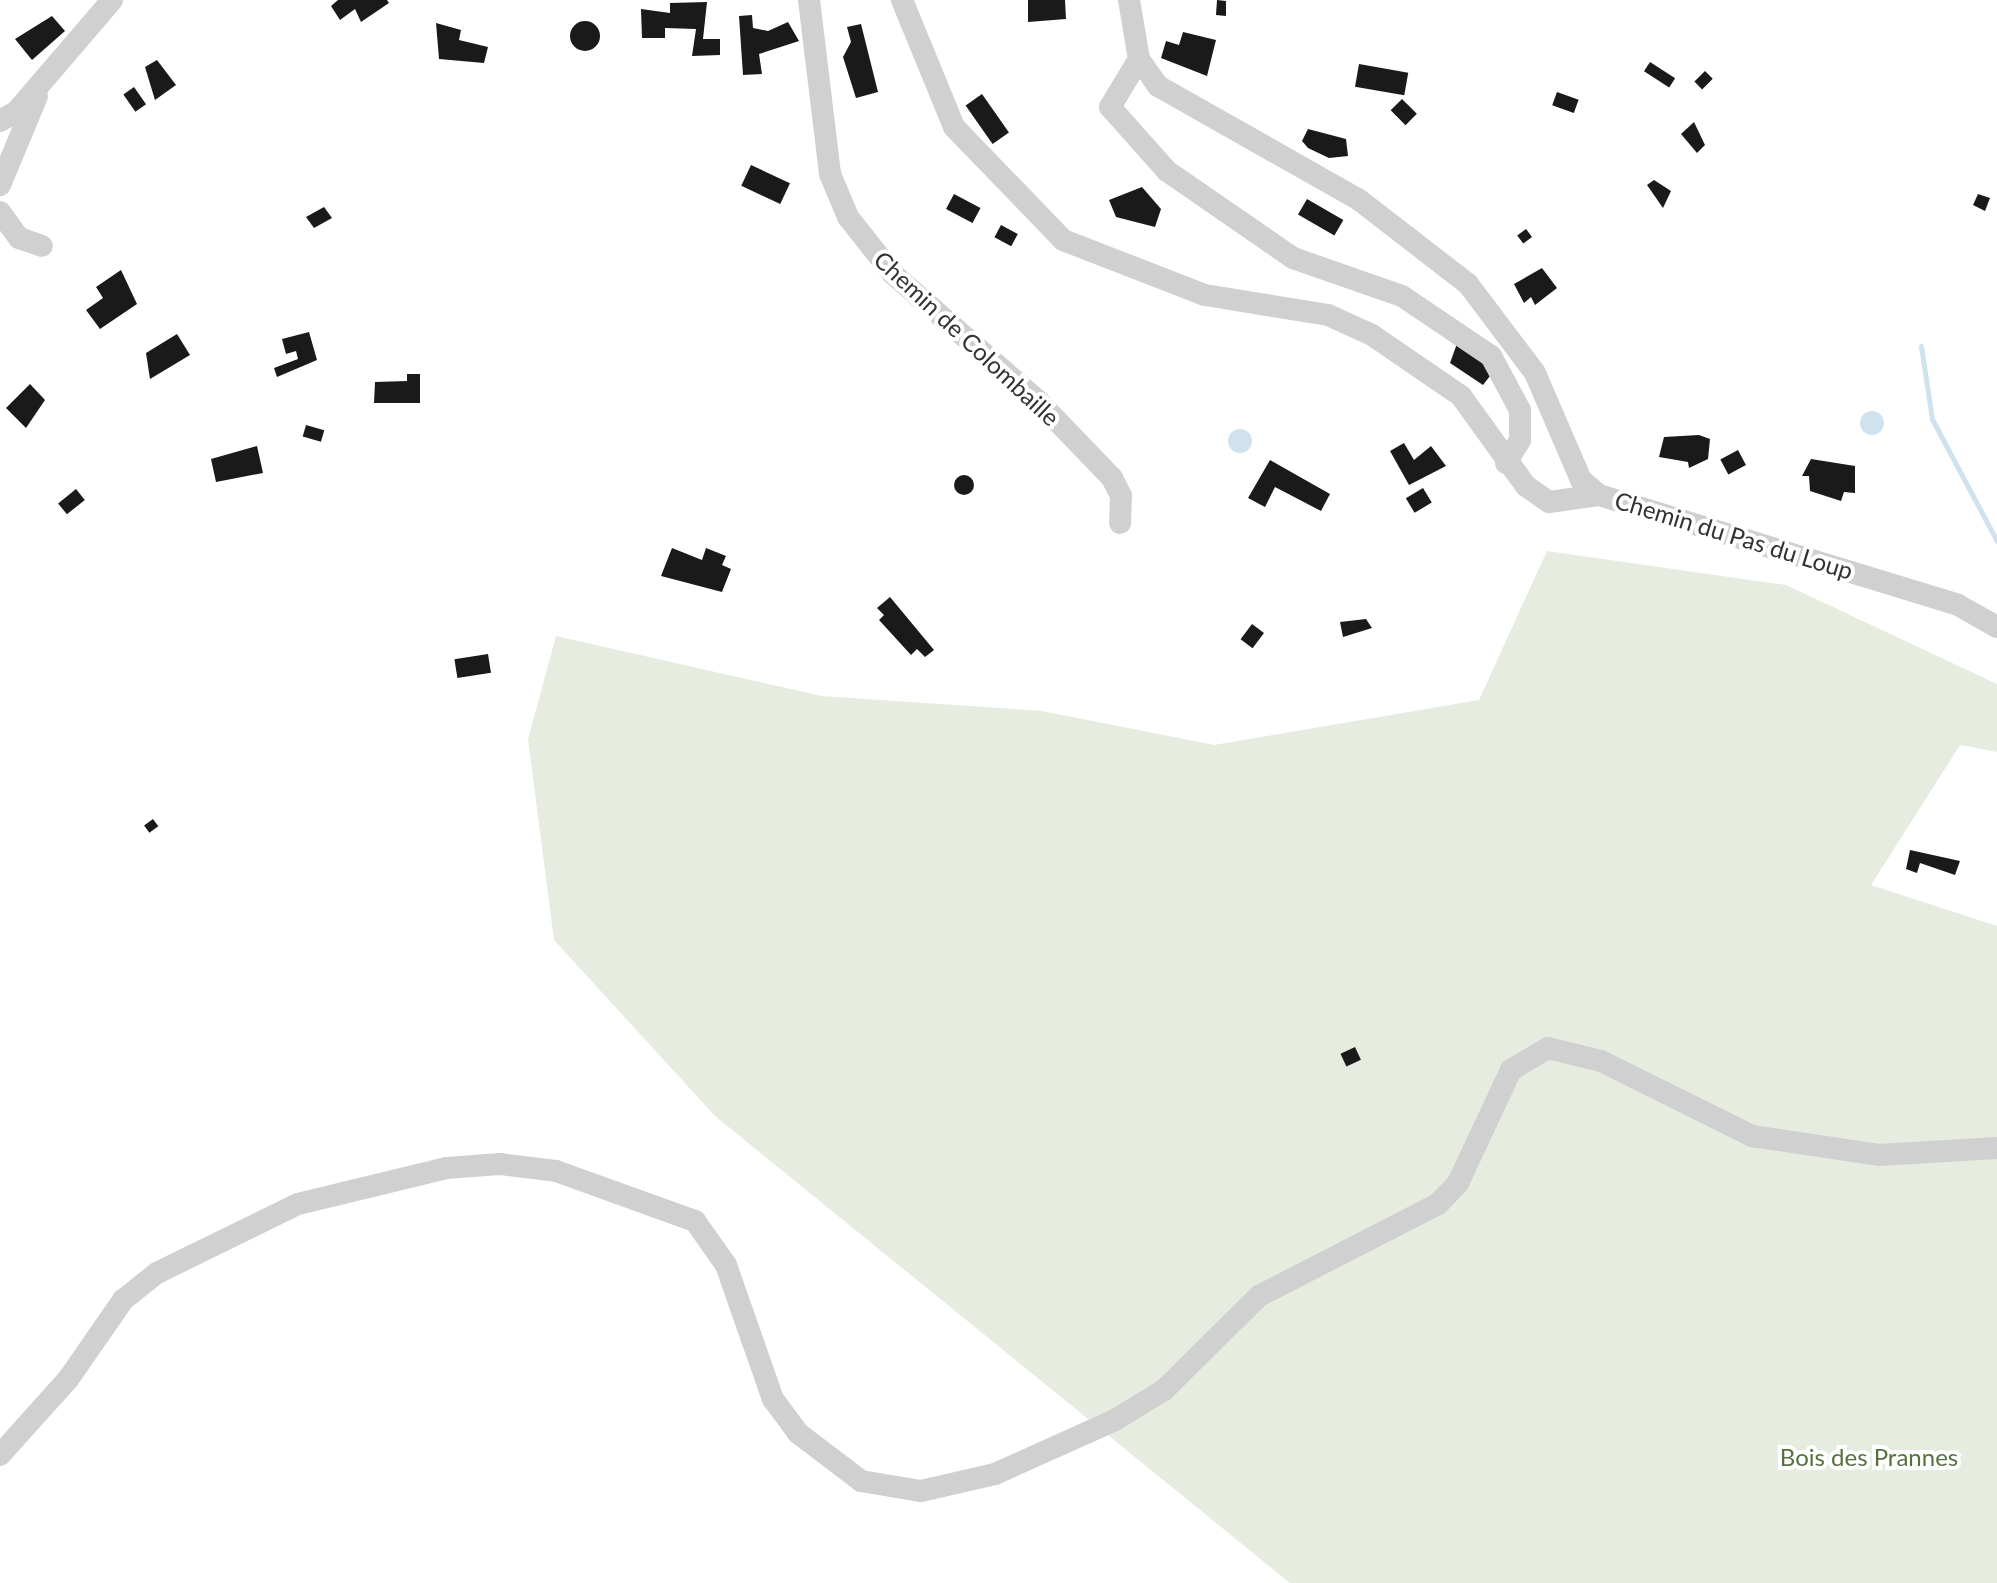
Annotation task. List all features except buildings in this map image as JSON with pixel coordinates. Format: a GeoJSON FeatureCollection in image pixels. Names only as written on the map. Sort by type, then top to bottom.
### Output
{"type":"FeatureCollection","features":[{"type":"Feature","properties":{"kind":"street"},"geometry":{"type":"LineString","coordinates":[[0,121],[39,87],[112,0]]}},
{"type":"Feature","properties":{"kind":"street","name":"Chemin de Colombaille"},"geometry":{"type":"LineString","coordinates":[[809,0],[830,174],[848,217],[893,274],[1038,401],[1112,478],[1121,496],[1120,523]]}},
{"type":"Feature","properties":{"kind":"street"},"geometry":{"type":"LineString","coordinates":[[902,0],[954,127],[1035,219],[1063,240],[1132,270],[1205,295],[1328,315],[1372,335],[1461,396],[1506,463],[1549,502],[1599,495]]}},
{"type":"Feature","properties":{"kind":"street","name":"Chemin du Pas du Loup"},"geometry":{"type":"LineString","coordinates":[[1129,0],[1139,59],[1158,86],[1358,199],[1468,284],[1535,373],[1581,480],[1599,495],[1958,605],[1997,627]]}},
{"type":"Feature","properties":{"kind":"street"},"geometry":{"type":"LineString","coordinates":[[1139,59],[1110,107],[1167,171],[1293,258],[1402,296],[1491,356],[1520,410],[1520,440],[1506,463]]}},
{"type":"Feature","properties":{"kind":"street"},"geometry":{"type":"LineString","coordinates":[[0,185],[9,148],[35,113],[39,87]]}},
{"type":"Feature","properties":{"kind":"street"},"geometry":{"type":"LineString","coordinates":[[0,212],[19,238],[42,246]]}},
{"type":"Feature","properties":{"kind":"street"},"geometry":{"type":"LineString","coordinates":[[0,1455],[69,1378],[123,1300],[157,1273],[298,1204],[447,1168],[500,1164],[556,1171],[695,1221],[726,1265],[773,1399],[798,1433],[861,1481],[921,1491],[995,1474],[1115,1420],[1164,1390],[1259,1296],[1438,1204],[1458,1183],[1511,1070],[1530,1053],[1572,1050],[1752,1136],[1821,1151],[1997,1148]]}},
{"type":"Feature","properties":{"kind":"green space","name":"Bois des Prannes"},"geometry":{"type":"Polygon","coordinates":[[[1547,551],[1786,585],[1997,684],[1997,752],[1960,745],[1871,885],[1997,926],[1997,1583],[1290,1583],[715,1116],[554,940],[528,739],[556,636],[822,696],[1042,711],[1214,745],[1479,700],[1547,551]]]}},
{"type":"Feature","properties":{"kind":"water"},"geometry":{"type":"Polygon","coordinates":[[[1872,411],[1880,415],[1884,423],[1880,431],[1872,435],[1864,431],[1860,423],[1864,415],[1872,411]]]}},
{"type":"Feature","properties":{"kind":"water"},"geometry":{"type":"Polygon","coordinates":[[[1240,429],[1251,436],[1252,441],[1245,452],[1240,453],[1229,446],[1228,441],[1235,430],[1240,429]]]}},
{"type":"Feature","properties":{"kind":"waterway"},"geometry":{"type":"LineString","coordinates":[[1921,346],[1932,419],[1997,541]]}}]}
